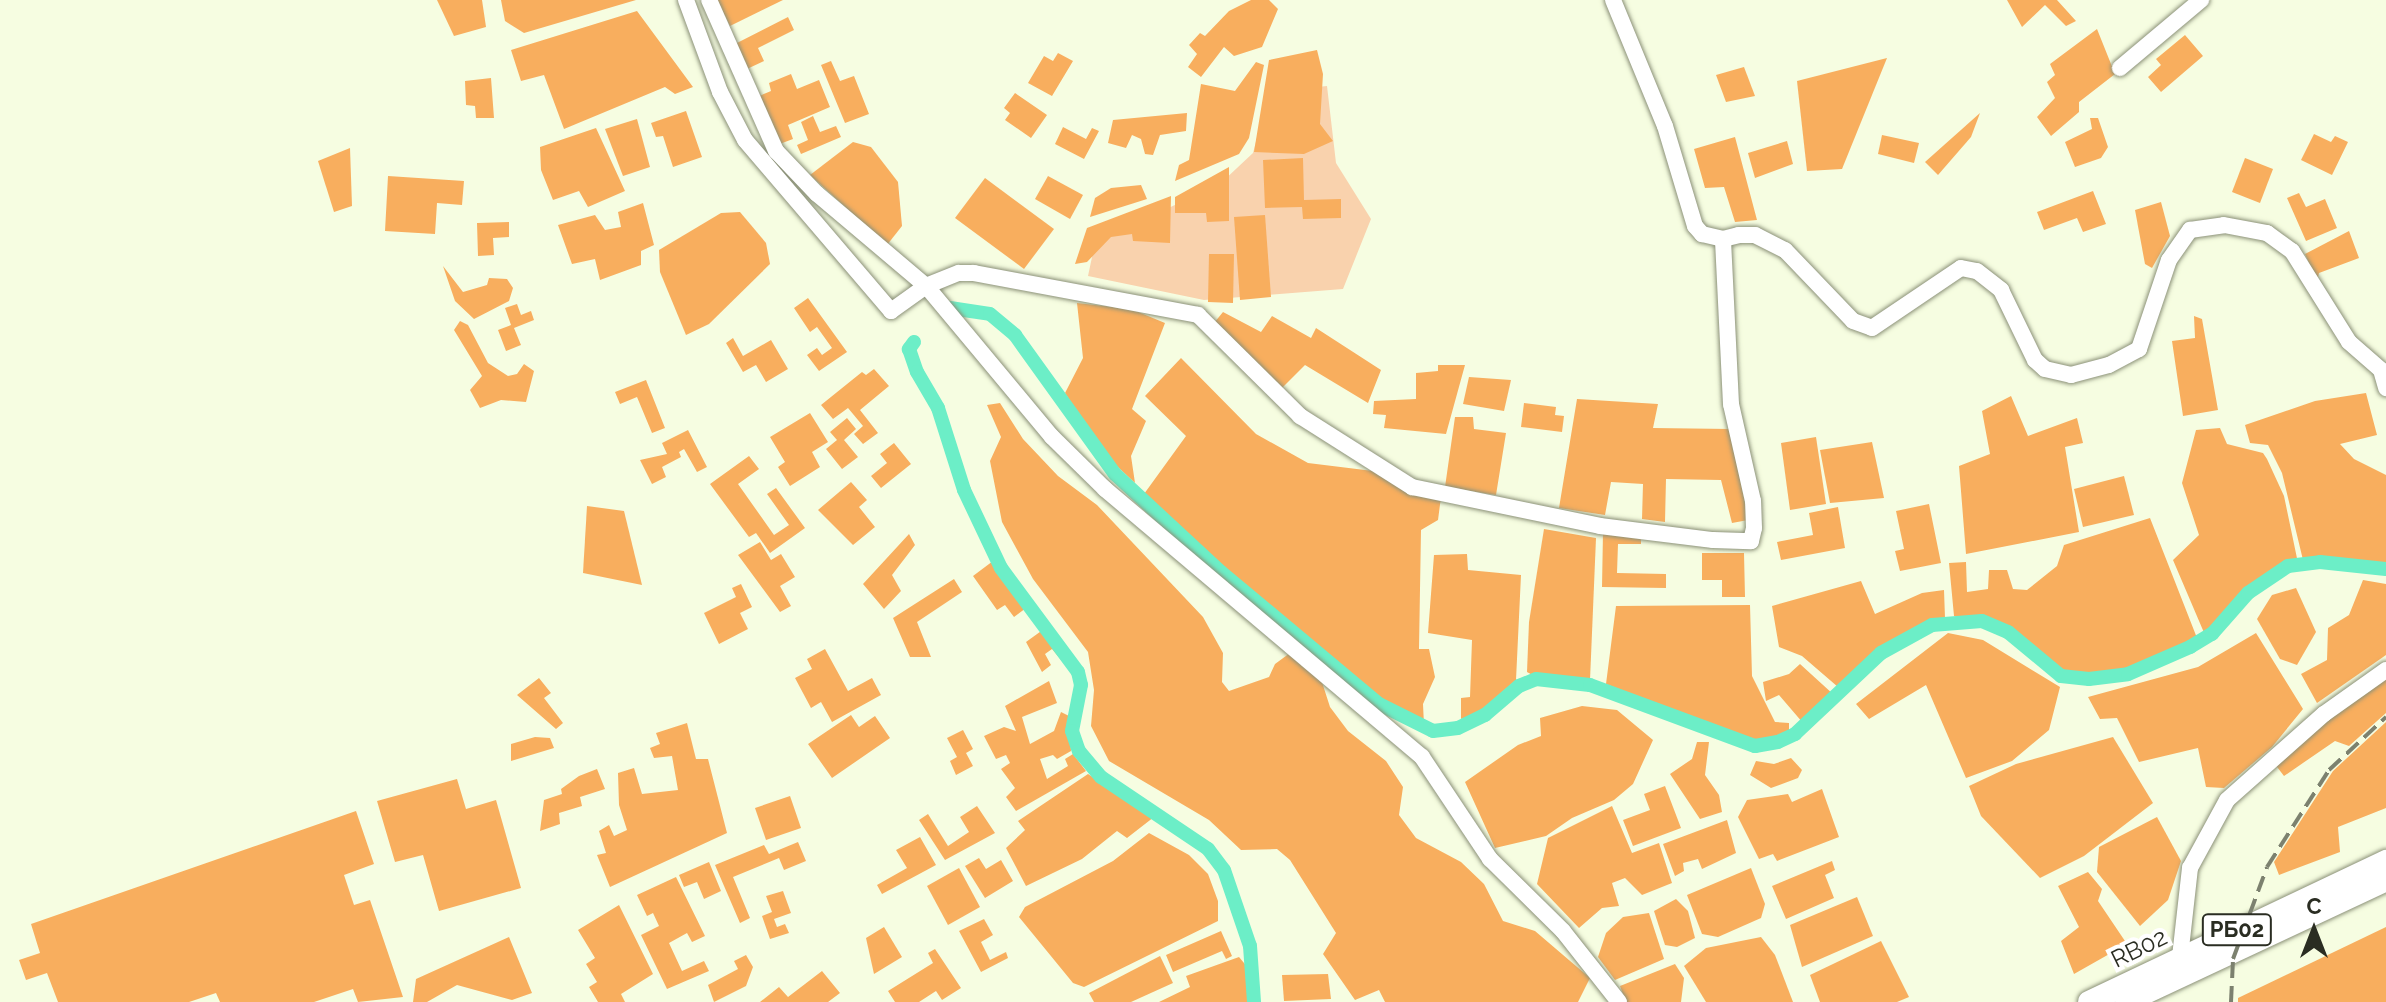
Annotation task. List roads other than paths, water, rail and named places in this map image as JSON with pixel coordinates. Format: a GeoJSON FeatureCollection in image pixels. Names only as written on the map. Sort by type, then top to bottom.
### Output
{"type":"FeatureCollection","features":[{"type":"Feature","properties":{"kind":"highway","name":"RB02"},"geometry":{"type":"LineString","coordinates":[[2089,1002],[2386,861]]}},
{"type":"Feature","properties":{"kind":"highway","name":"RB02"},"geometry":{"type":"LineString","coordinates":[[2126,1002],[2386,880]]}},
{"type":"Feature","properties":{"kind":"street"},"geometry":{"type":"LineString","coordinates":[[686,0],[730,113],[765,170],[891,311],[926,286],[959,273],[974,273],[1198,315],[1300,416],[1412,487],[1600,526],[1751,541],[1753,501],[1731,404],[1723,239]]}},
{"type":"Feature","properties":{"kind":"street"},"geometry":{"type":"LineString","coordinates":[[709,0],[776,151],[817,194],[926,286],[1052,437],[1105,489],[1422,757],[1490,859],[1563,931],[1619,1002]]}},
{"type":"Feature","properties":{"kind":"street"},"geometry":{"type":"LineString","coordinates":[[1613,0],[1665,126],[1695,226],[1702,234],[1723,239],[1755,235],[1785,250],[1853,321],[1872,328],[1961,268],[1977,271],[2001,290],[2035,360],[2057,374],[2071,375],[2109,365],[2139,349],[2169,260],[2190,230],[2224,225],[2267,233],[2292,251],[2349,342],[2381,370],[2386,388]]}},
{"type":"Feature","properties":{"kind":"street"},"geometry":{"type":"LineString","coordinates":[[2120,68],[2201,0]]}},
{"type":"Feature","properties":{"kind":"street"},"geometry":{"type":"LineString","coordinates":[[2180,957],[2190,868],[2227,800],[2324,714],[2386,670]]}},
{"type":"Feature","properties":{"kind":"waterway"},"geometry":{"type":"LineString","coordinates":[[950,308],[990,314],[1015,335],[1115,474],[1221,572],[1379,704],[1433,731],[1458,728],[1485,715],[1519,686],[1536,679],[1590,685],[1755,746],[1778,742],[1795,734],[1881,653],[1932,625],[1982,621],[2008,632],[2061,676],[2089,679],[2128,674],[2190,647],[2212,634],[2248,593],[2288,566],[2320,562],[2386,569]]}},
{"type":"Feature","properties":{"kind":"waterway"},"geometry":{"type":"LineString","coordinates":[[914,342],[909,349],[917,372],[938,408],[964,490],[1001,568],[1078,672],[1081,685],[1072,731],[1079,751],[1101,777],[1208,849],[1224,870],[1250,946],[1254,1002]]}},
{"type":"Feature","properties":{"kind":"railway"},"geometry":{"type":"LineString","coordinates":[[2231,1002],[2233,959],[2267,867],[2329,770],[2386,717]]}}]}
